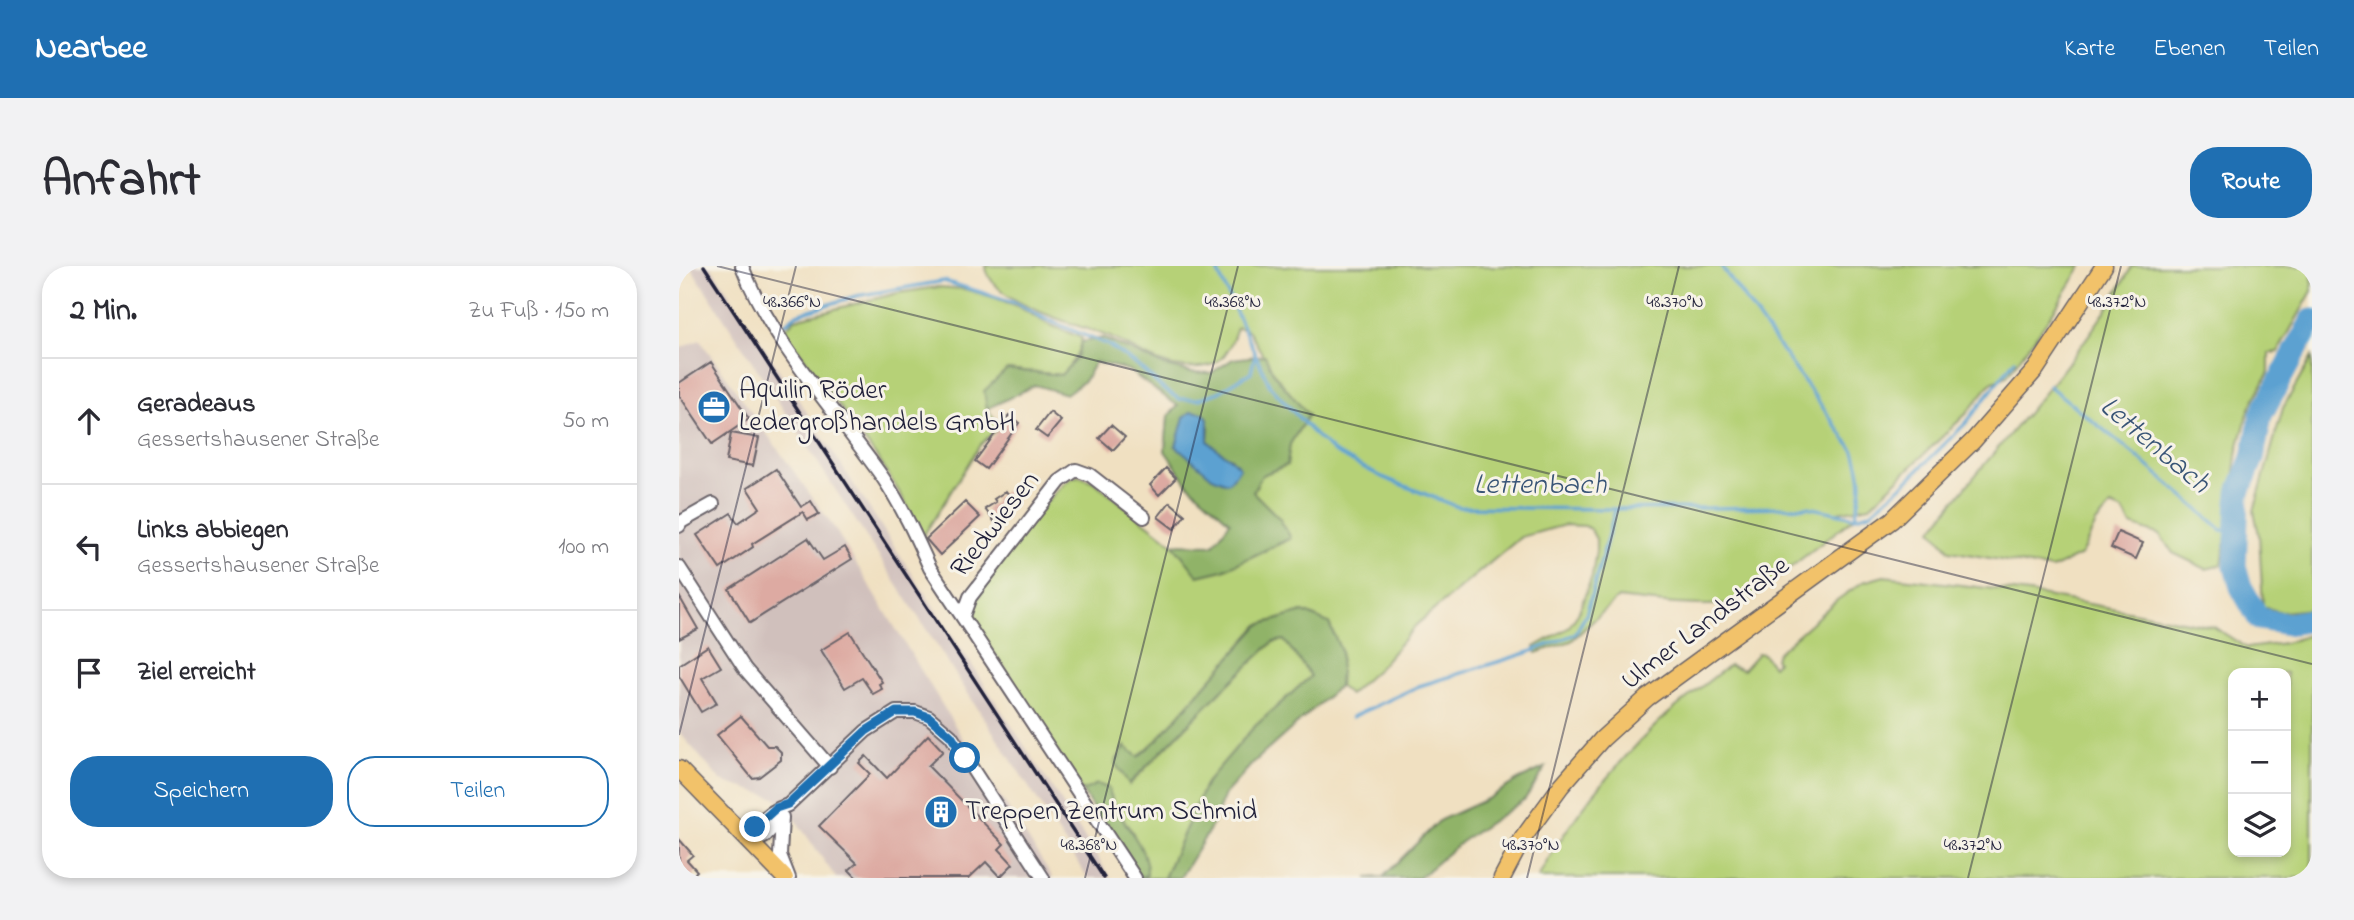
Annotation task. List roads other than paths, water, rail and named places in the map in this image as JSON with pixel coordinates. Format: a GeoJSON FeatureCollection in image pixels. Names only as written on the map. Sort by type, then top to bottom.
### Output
{"type":"FeatureCollection","features":[{"type":"Feature","properties":{"kind":"main road","name":"Ulmer Landstraße"},"geometry":{"type":"LineString","coordinates":[[1502,878],[1531,827],[1561,786],[1602,739],[1647,698],[1892,520],[1973,441],[2033,372],[2104,266]]}},
{"type":"Feature","properties":{"kind":"main road"},"geometry":{"type":"LineString","coordinates":[[679,769],[787,878]]}},
{"type":"Feature","properties":{"kind":"street"},"geometry":{"type":"LineString","coordinates":[[741,266],[763,312],[884,480],[930,568],[1135,878]]}},
{"type":"Feature","properties":{"kind":"street","name":"Riedwiesen"},"geometry":{"type":"LineString","coordinates":[[963,616],[970,597],[1060,481],[1076,470],[1090,475],[1144,517]]}},
{"type":"Feature","properties":{"kind":"street"},"geometry":{"type":"LineString","coordinates":[[679,526],[681,522],[713,504]]}},
{"type":"Feature","properties":{"kind":"street"},"geometry":{"type":"LineString","coordinates":[[679,567],[745,668],[830,767]]}},
{"type":"Feature","properties":{"kind":"street"},"geometry":{"type":"LineString","coordinates":[[750,843],[764,837],[785,811],[866,731],[896,712],[915,712],[929,717],[951,736],[1044,878]]}},
{"type":"Feature","properties":{"kind":"street"},"geometry":{"type":"LineString","coordinates":[[785,811],[780,855],[787,878]]}},
{"type":"Feature","properties":{"kind":"water"},"geometry":{"type":"Polygon","coordinates":[[[1192,411],[1203,413],[1208,418],[1208,441],[1240,468],[1227,483],[1212,477],[1176,446],[1184,417],[1192,411]]]}},
{"type":"Feature","properties":{"kind":"waterway","name":"Lettenbach"},"geometry":{"type":"LineString","coordinates":[[1215,266],[1270,386],[1312,432],[1334,452],[1382,477],[1458,507],[1808,507],[1855,517],[1870,513],[1905,483],[1966,423],[2015,360]]}},
{"type":"Feature","properties":{"kind":"waterway","name":"Lettenbach"},"geometry":{"type":"LineString","coordinates":[[1721,266],[1854,451],[1861,484],[1855,517]]}},
{"type":"Feature","properties":{"kind":"waterway"},"geometry":{"type":"LineString","coordinates":[[781,327],[797,314],[856,296],[944,281],[1016,303],[1043,318],[1108,345],[1179,399],[1199,399],[1219,392],[1251,372],[1255,356]]}},
{"type":"Feature","properties":{"kind":"waterway"},"geometry":{"type":"LineString","coordinates":[[2312,320],[2261,415],[2253,458],[2238,494],[2235,567],[2241,587],[2259,619],[2288,624],[2312,620]]}},
{"type":"Feature","properties":{"kind":"waterway","name":"Lettenbach"},"geometry":{"type":"LineString","coordinates":[[2049,386],[2134,454],[2222,530],[2235,532]]}},
{"type":"Feature","properties":{"kind":"waterway"},"geometry":{"type":"LineString","coordinates":[[1352,717],[1419,686],[1530,652],[1575,634],[1586,615],[1615,510]]}},
{"type":"Feature","properties":{"kind":"railway"},"geometry":{"type":"LineString","coordinates":[[704,266],[1104,878]]}},
{"type":"Feature","properties":{"kind":"place","name":"Aquilin Röder Ledergroßhandels GmbH"},"geometry":{"type":"Point","coordinates":[714,407]}},
{"type":"Feature","properties":{"kind":"place","name":"Treppen Zentrum Schmid"},"geometry":{"type":"Point","coordinates":[941,812]}}]}
